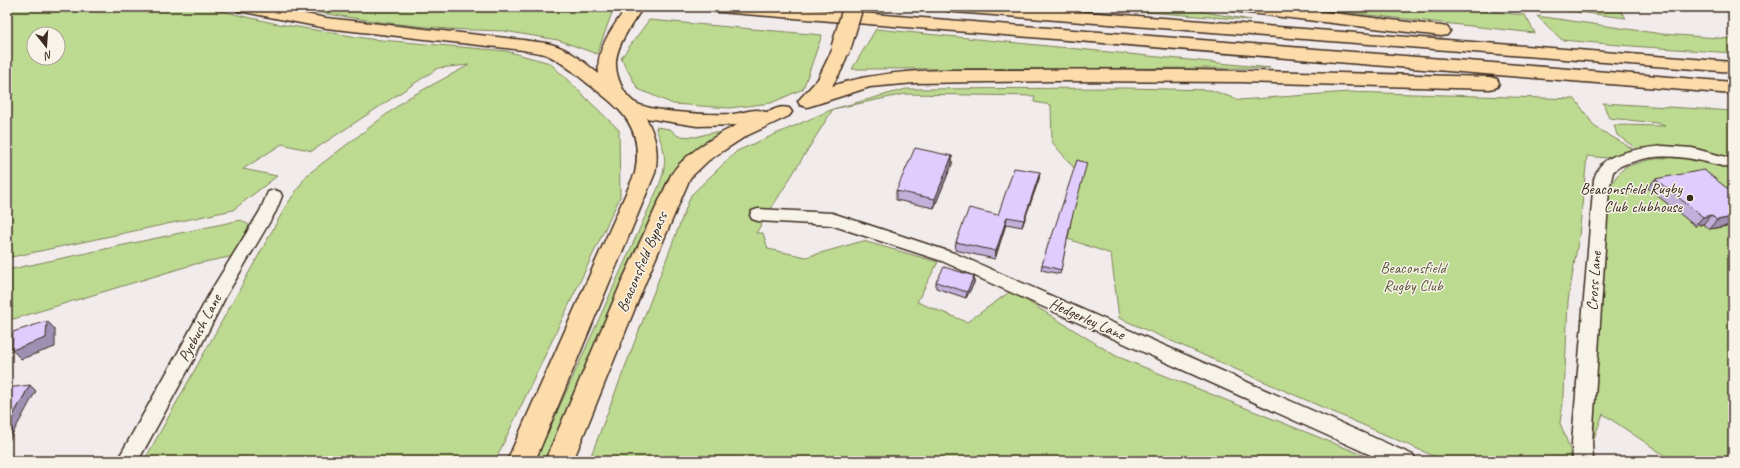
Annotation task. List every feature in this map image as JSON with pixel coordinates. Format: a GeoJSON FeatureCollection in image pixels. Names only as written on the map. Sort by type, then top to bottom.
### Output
{"type":"FeatureCollection","features":[{"type":"Feature","properties":{"kind":"highway"},"geometry":{"type":"LineString","coordinates":[[244,7],[326,23],[523,45],[551,50],[569,60],[625,103],[695,120],[721,121],[744,119],[782,112],[807,101],[853,85],[885,79],[1049,75],[1240,76],[1432,81],[1553,87],[1733,88]]}},
{"type":"Feature","properties":{"kind":"highway"},"geometry":{"type":"LineString","coordinates":[[625,103],[610,79],[607,61],[610,50],[635,7]]}},
{"type":"Feature","properties":{"kind":"highway"},"geometry":{"type":"LineString","coordinates":[[719,7],[1707,87]]}},
{"type":"Feature","properties":{"kind":"highway"},"geometry":{"type":"LineString","coordinates":[[807,101],[819,92],[828,81],[835,66],[853,7]]}},
{"type":"Feature","properties":{"kind":"highway"},"geometry":{"type":"LineString","coordinates":[[954,7],[1733,67]]}},
{"type":"Feature","properties":{"kind":"highway"},"geometry":{"type":"LineString","coordinates":[[1241,7],[1733,67]]}},
{"type":"Feature","properties":{"kind":"highway","name":"Beaconsfield Bypass"},"geometry":{"type":"LineString","coordinates":[[521,461],[645,173],[649,156],[642,126],[625,103]]}},
{"type":"Feature","properties":{"kind":"highway","name":"Beaconsfield Bypass"},"geometry":{"type":"LineString","coordinates":[[559,461],[631,288],[682,175],[702,155],[739,132],[782,112]]}},
{"type":"Feature","properties":{"kind":"street","name":"Cross Lane"},"geometry":{"type":"LineString","coordinates":[[1583,461],[1582,442],[1603,176],[1607,168],[1612,164],[1629,157],[1669,151],[1703,155],[1733,164]]}},
{"type":"Feature","properties":{"kind":"street","name":"Pyebush Lane"},"geometry":{"type":"LineString","coordinates":[[127,461],[187,354],[218,294],[268,211],[274,196]]}},
{"type":"Feature","properties":{"kind":"street","name":"Hedgerley Lane"},"geometry":{"type":"LineString","coordinates":[[758,215],[832,219],[948,257],[1406,461]]}},
{"type":"Feature","properties":{"kind":"green space"},"geometry":{"type":"Polygon","coordinates":[[[7,7],[205,7],[273,23],[370,39],[506,51],[550,63],[619,130],[620,197],[495,461],[144,461],[286,206],[307,175],[408,98],[469,65],[438,68],[312,151],[282,144],[243,169],[277,176],[233,210],[7,258],[7,7]]]}},
{"type":"Feature","properties":{"kind":"green space"},"geometry":{"type":"Polygon","coordinates":[[[281,7],[569,7],[613,10],[597,54],[558,40],[504,31],[447,29],[380,22],[281,7]]]}},
{"type":"Feature","properties":{"kind":"green space"},"geometry":{"type":"Polygon","coordinates":[[[1080,7],[1177,7],[1250,20],[1080,7]]]}},
{"type":"Feature","properties":{"kind":"green space"},"geometry":{"type":"Polygon","coordinates":[[[1295,7],[1442,7],[1525,15],[1535,33],[1295,7]]]}},
{"type":"Feature","properties":{"kind":"green space"},"geometry":{"type":"Polygon","coordinates":[[[1538,7],[1617,7],[1626,18],[1538,7]]]}},
{"type":"Feature","properties":{"kind":"green space"},"geometry":{"type":"Polygon","coordinates":[[[1537,16],[1662,34],[1733,39],[1733,53],[1562,40],[1537,16]]]}},
{"type":"Feature","properties":{"kind":"green space"},"geometry":{"type":"Polygon","coordinates":[[[649,20],[822,35],[803,89],[771,103],[730,108],[673,104],[638,89],[621,58],[649,20]]]}},
{"type":"Feature","properties":{"kind":"green space"},"geometry":{"type":"Polygon","coordinates":[[[876,29],[1270,68],[852,69],[876,29]]]}},
{"type":"Feature","properties":{"kind":"green space","name":"Beaconsfield Rugby Club"},"geometry":{"type":"Polygon","coordinates":[[[1127,88],[1211,90],[1239,100],[1349,92],[1575,99],[1595,127],[1633,149],[1606,158],[1587,156],[1579,236],[1568,301],[1564,396],[1560,423],[1570,449],[1571,461],[1445,461],[1119,318],[1111,254],[1068,239],[1079,174],[1052,142],[1051,105],[1034,102],[1035,96],[905,94],[833,109],[906,89],[1127,88]]]}},
{"type":"Feature","properties":{"kind":"green space"},"geometry":{"type":"Polygon","coordinates":[[[1603,103],[1733,111],[1733,159],[1660,147],[1637,149],[1617,135],[1614,125],[1665,126],[1657,123],[1609,118],[1603,103]]]}},
{"type":"Feature","properties":{"kind":"green space"},"geometry":{"type":"Polygon","coordinates":[[[833,109],[756,233],[763,233],[768,249],[806,257],[863,241],[938,262],[917,302],[967,322],[1011,291],[1116,356],[1378,461],[589,461],[691,195],[737,151],[833,109]]]}},
{"type":"Feature","properties":{"kind":"green space"},"geometry":{"type":"Polygon","coordinates":[[[656,127],[670,129],[678,136],[696,137],[710,133],[735,132],[699,154],[549,461],[535,461],[658,188],[663,172],[664,152],[656,127]]]}},
{"type":"Feature","properties":{"kind":"green space"},"geometry":{"type":"Polygon","coordinates":[[[1675,157],[1710,161],[1733,170],[1733,461],[1673,461],[1603,414],[1594,438],[1595,300],[1599,203],[1616,177],[1625,167],[1648,160],[1675,157]]]}},
{"type":"Feature","properties":{"kind":"green space"},"geometry":{"type":"Polygon","coordinates":[[[241,220],[249,225],[234,256],[195,264],[7,321],[7,270],[241,220]]]}},
{"type":"Feature","properties":{"kind":"building"},"geometry":{"type":"Polygon","coordinates":[[[915,148],[952,156],[935,199],[896,191],[915,148]]]}},
{"type":"Feature","properties":{"kind":"building"},"geometry":{"type":"Polygon","coordinates":[[[1077,160],[1087,163],[1071,221],[1061,270],[1042,265],[1077,160]]]}},
{"type":"Feature","properties":{"kind":"building"},"geometry":{"type":"Polygon","coordinates":[[[1014,168],[1040,172],[1024,220],[1007,217],[996,251],[956,242],[969,208],[998,215],[1014,168]]]}},
{"type":"Feature","properties":{"kind":"building"},"geometry":{"type":"Polygon","coordinates":[[[1704,170],[1733,193],[1733,217],[1717,220],[1711,215],[1703,217],[1655,179],[1704,170]]]}},
{"type":"Feature","properties":{"kind":"building"},"geometry":{"type":"Polygon","coordinates":[[[944,267],[974,276],[967,292],[936,282],[944,267]]]}},
{"type":"Feature","properties":{"kind":"building"},"geometry":{"type":"Polygon","coordinates":[[[47,321],[46,338],[12,350],[13,332],[47,321]]]}},
{"type":"Feature","properties":{"kind":"building"},"geometry":{"type":"Polygon","coordinates":[[[30,385],[7,426],[7,388],[30,385]]]}},
{"type":"Feature","properties":{"kind":"place","name":"Beaconsfield Rugby Club clubhouse"},"geometry":{"type":"Point","coordinates":[1690,198]}}]}
